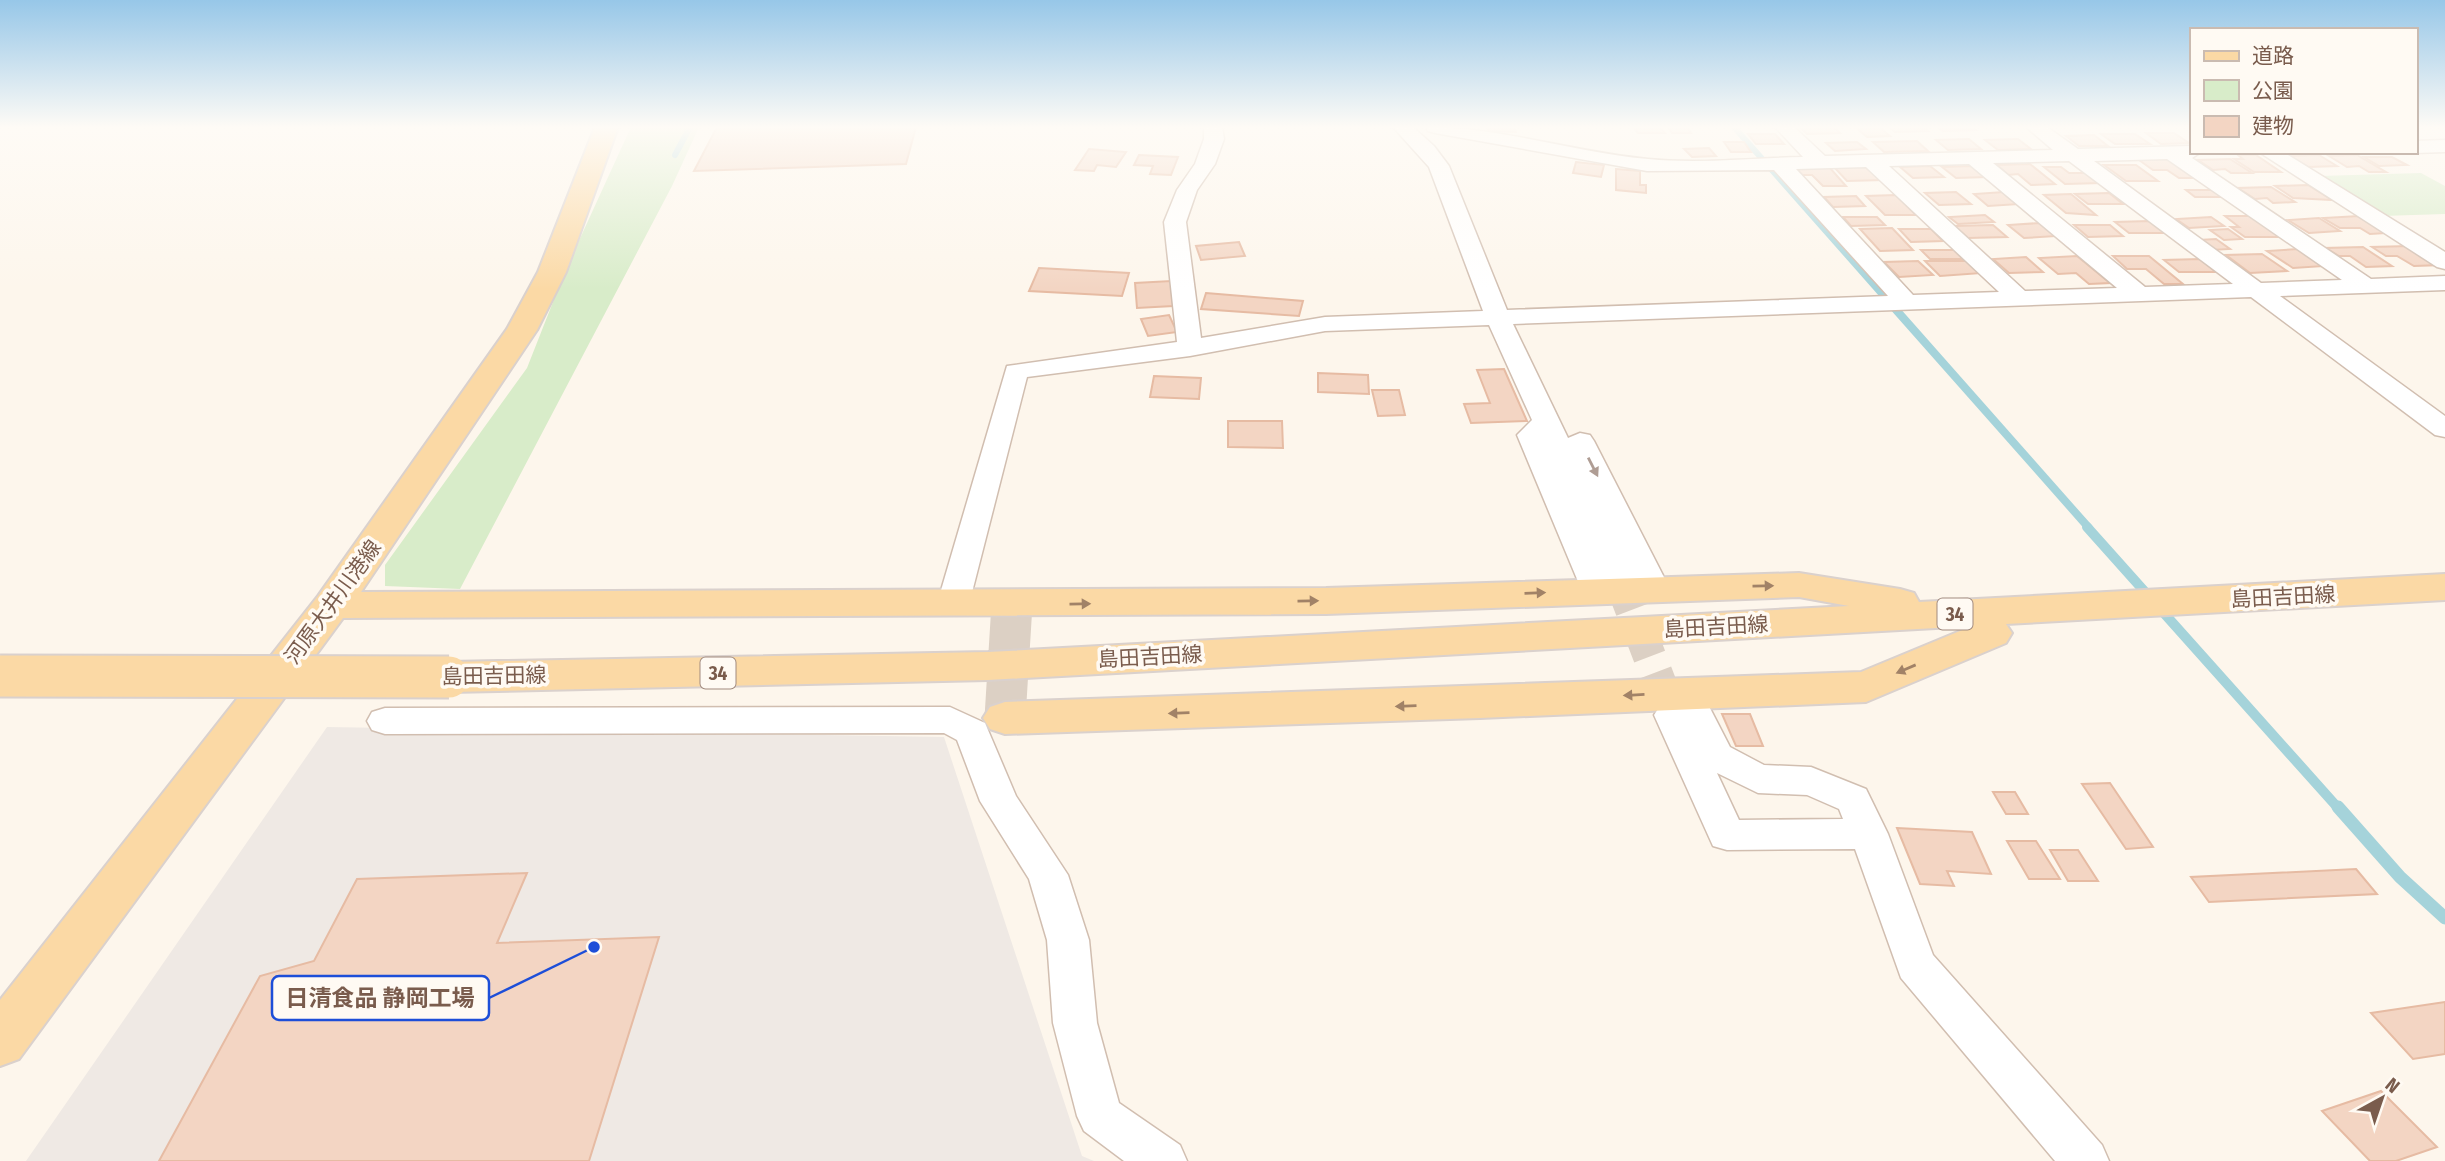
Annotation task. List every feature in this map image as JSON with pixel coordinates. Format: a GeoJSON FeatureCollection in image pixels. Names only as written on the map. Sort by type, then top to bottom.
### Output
{"type":"FeatureCollection","features":[{"type":"Feature","properties":{"kind":"main road","name":"河原大井川港線"},"geometry":{"type":"LineString","coordinates":[[0,1042],[332,605],[522,330],[552,272],[586,181]]}},
{"type":"Feature","properties":{"kind":"main road"},"geometry":{"type":"LineString","coordinates":[[332,605],[1326,601],[1624,586],[1799,585],[1983,623]]}},
{"type":"Feature","properties":{"kind":"main road","name":"島田吉田線"},"geometry":{"type":"LineString","coordinates":[[0,676],[449,677],[988,666],[1471,661],[2445,587]]}},
{"type":"Feature","properties":{"kind":"main road","name":"島田吉田線"},"geometry":{"type":"LineString","coordinates":[[1983,623],[2445,608]]}},
{"type":"Feature","properties":{"kind":"main road"},"geometry":{"type":"LineString","coordinates":[[1005,718],[1466,704],[1679,704],[1866,687],[1983,623]]}},
{"type":"Feature","properties":{"kind":"street"},"geometry":{"type":"LineString","coordinates":[[1190,348],[1175,222],[1193,181]]}},
{"type":"Feature","properties":{"kind":"street"},"geometry":{"type":"LineString","coordinates":[[1445,181],[1499,318],[1548,420],[1577,434],[1624,586]]}},
{"type":"Feature","properties":{"kind":"street"},"geometry":{"type":"LineString","coordinates":[[1796,181],[1907,303]]}},
{"type":"Feature","properties":{"kind":"street"},"geometry":{"type":"LineString","coordinates":[[1893,181],[2020,299]]}},
{"type":"Feature","properties":{"kind":"street"},"geometry":{"type":"LineString","coordinates":[[2002,181],[2138,294]]}},
{"type":"Feature","properties":{"kind":"street"},"geometry":{"type":"LineString","coordinates":[[2108,181],[2442,425]]}},
{"type":"Feature","properties":{"kind":"street"},"geometry":{"type":"LineString","coordinates":[[2222,181],[2367,286]]}},
{"type":"Feature","properties":{"kind":"street"},"geometry":{"type":"LineString","coordinates":[[2316,181],[2445,262]]}},
{"type":"Feature","properties":{"kind":"street"},"geometry":{"type":"LineString","coordinates":[[953,604],[1016,371],[1190,348],[1325,324],[2445,283]]}},
{"type":"Feature","properties":{"kind":"street"},"geometry":{"type":"LineString","coordinates":[[1548,420],[1531,435],[1624,586]]}},
{"type":"Feature","properties":{"kind":"street"},"geometry":{"type":"LineString","coordinates":[[1679,704],[1717,756],[1758,779],[1811,781],[1853,799],[1869,834],[1916,965],[2085,1161]]}},
{"type":"Feature","properties":{"kind":"street"},"geometry":{"type":"LineString","coordinates":[[1679,704],[1727,835],[1869,834]]}},
{"type":"Feature","properties":{"kind":"street"},"geometry":{"type":"LineString","coordinates":[[385,721],[950,720],[972,732],[999,801],[1048,875],[1068,940],[1074,1023],[1100,1116],[1163,1161]]}},
{"type":"Feature","properties":{"kind":"shaded area"},"geometry":{"type":"Polygon","coordinates":[[[327,727],[944,737],[1082,1156],[1094,1161],[26,1161],[327,727]]]}},
{"type":"Feature","properties":{"kind":"green space"},"geometry":{"type":"Polygon","coordinates":[[[606,181],[674,181],[460,589],[385,586],[385,565],[527,368],[566,269],[606,181]]]}},
{"type":"Feature","properties":{"kind":"green space"},"geometry":{"type":"Polygon","coordinates":[[[2327,181],[2436,181],[2445,186],[2445,214],[2382,216],[2327,181]]]}},
{"type":"Feature","properties":{"kind":"building"},"geometry":{"type":"Polygon","coordinates":[[[1616,181],[1640,181],[1640,185],[1646,185],[1646,193],[1616,190],[1616,181]]]}},
{"type":"Feature","properties":{"kind":"building"},"geometry":{"type":"Polygon","coordinates":[[[1818,181],[1842,181],[1846,186],[1823,186],[1818,181]]]}},
{"type":"Feature","properties":{"kind":"building"},"geometry":{"type":"Polygon","coordinates":[[[2026,181],[2051,181],[2055,184],[2031,185],[2026,181]]]}},
{"type":"Feature","properties":{"kind":"building"},"geometry":{"type":"Polygon","coordinates":[[[2062,181],[2100,183],[2065,184],[2062,181]]]}},
{"type":"Feature","properties":{"kind":"building"},"geometry":{"type":"Polygon","coordinates":[[[2308,185],[2332,200],[2293,198],[2275,186],[2308,185]]]}},
{"type":"Feature","properties":{"kind":"building"},"geometry":{"type":"Polygon","coordinates":[[[2271,187],[2295,202],[2273,203],[2267,198],[2255,199],[2238,188],[2271,187]]]}},
{"type":"Feature","properties":{"kind":"building"},"geometry":{"type":"Polygon","coordinates":[[[2186,190],[2215,190],[2224,197],[2195,197],[2186,190]]]}},
{"type":"Feature","properties":{"kind":"building"},"geometry":{"type":"Polygon","coordinates":[[[1956,192],[1971,204],[1939,205],[1925,193],[1956,192]]]}},
{"type":"Feature","properties":{"kind":"building"},"geometry":{"type":"Polygon","coordinates":[[[2004,192],[2020,204],[1988,206],[1974,194],[2004,192]]]}},
{"type":"Feature","properties":{"kind":"building"},"geometry":{"type":"Polygon","coordinates":[[[2109,193],[2123,204],[2088,204],[2075,194],[2109,193]]]}},
{"type":"Feature","properties":{"kind":"building"},"geometry":{"type":"Polygon","coordinates":[[[2071,194],[2096,215],[2066,213],[2044,195],[2071,194]]]}},
{"type":"Feature","properties":{"kind":"building"},"geometry":{"type":"Polygon","coordinates":[[[1896,195],[1916,215],[1885,215],[1866,196],[1896,195]]]}},
{"type":"Feature","properties":{"kind":"building"},"geometry":{"type":"Polygon","coordinates":[[[1856,196],[1865,206],[1833,207],[1824,197],[1856,196]]]}},
{"type":"Feature","properties":{"kind":"building"},"geometry":{"type":"Polygon","coordinates":[[[1985,215],[1994,222],[1958,224],[1949,217],[1985,215]]]}},
{"type":"Feature","properties":{"kind":"building"},"geometry":{"type":"Polygon","coordinates":[[[2225,216],[2253,216],[2282,237],[2245,237],[2231,227],[2239,227],[2225,216]]]}},
{"type":"Feature","properties":{"kind":"building"},"geometry":{"type":"Polygon","coordinates":[[[2359,216],[2387,233],[2370,234],[2360,228],[2340,228],[2323,218],[2359,216]]]}},
{"type":"Feature","properties":{"kind":"building"},"geometry":{"type":"Polygon","coordinates":[[[1843,217],[1877,217],[1885,225],[1851,226],[1843,217]]]}},
{"type":"Feature","properties":{"kind":"building"},"geometry":{"type":"Polygon","coordinates":[[[2211,217],[2224,226],[2189,228],[2176,219],[2211,217]]]}},
{"type":"Feature","properties":{"kind":"building"},"geometry":{"type":"Polygon","coordinates":[[[2319,218],[2340,231],[2309,233],[2288,220],[2319,218]]]}},
{"type":"Feature","properties":{"kind":"building"},"geometry":{"type":"Polygon","coordinates":[[[2150,221],[2165,233],[2129,233],[2115,222],[2150,221]]]}},
{"type":"Feature","properties":{"kind":"building"},"geometry":{"type":"Polygon","coordinates":[[[2040,223],[2057,236],[2024,238],[2008,225],[2040,223]]]}},
{"type":"Feature","properties":{"kind":"building"},"geometry":{"type":"Polygon","coordinates":[[[1993,225],[2007,237],[1968,238],[1954,226],[1993,225]]]}},
{"type":"Feature","properties":{"kind":"building"},"geometry":{"type":"Polygon","coordinates":[[[2074,225],[2110,225],[2123,236],[2088,237],[2074,225]]]}},
{"type":"Feature","properties":{"kind":"building"},"geometry":{"type":"Polygon","coordinates":[[[1892,228],[1913,250],[1880,251],[1860,229],[1892,228]]]}},
{"type":"Feature","properties":{"kind":"building"},"geometry":{"type":"Polygon","coordinates":[[[1899,229],[1931,229],[1943,241],[1911,242],[1899,229]]]}},
{"type":"Feature","properties":{"kind":"building"},"geometry":{"type":"Polygon","coordinates":[[[2228,229],[2242,239],[2224,240],[2210,230],[2228,229]]]}},
{"type":"Feature","properties":{"kind":"building"},"geometry":{"type":"Polygon","coordinates":[[[2216,239],[2230,249],[2211,250],[2197,240],[2216,239]]]}},
{"type":"Feature","properties":{"kind":"building"},"geometry":{"type":"Polygon","coordinates":[[[1239,242],[1245,256],[1201,260],[1196,246],[1239,242]]]}},
{"type":"Feature","properties":{"kind":"building"},"geometry":{"type":"Polygon","coordinates":[[[2410,246],[2441,265],[2414,266],[2397,256],[2386,256],[2372,247],[2410,246]]]}},
{"type":"Feature","properties":{"kind":"building"},"geometry":{"type":"Polygon","coordinates":[[[2363,247],[2392,266],[2366,267],[2350,256],[2339,256],[2326,248],[2363,247]]]}},
{"type":"Feature","properties":{"kind":"building"},"geometry":{"type":"Polygon","coordinates":[[[2298,249],[2324,266],[2293,268],[2267,251],[2298,249]]]}},
{"type":"Feature","properties":{"kind":"building"},"geometry":{"type":"Polygon","coordinates":[[[1921,250],[1954,250],[1963,259],[1930,259],[1921,250]]]}},
{"type":"Feature","properties":{"kind":"building"},"geometry":{"type":"Polygon","coordinates":[[[2262,254],[2287,271],[2250,273],[2226,255],[2262,254]]]}},
{"type":"Feature","properties":{"kind":"building"},"geometry":{"type":"Polygon","coordinates":[[[2077,256],[2110,283],[2089,284],[2076,273],[2058,274],[2039,258],[2077,256]]]}},
{"type":"Feature","properties":{"kind":"building"},"geometry":{"type":"Polygon","coordinates":[[[2113,256],[2149,256],[2183,284],[2164,284],[2146,269],[2127,269],[2113,256]]]}},
{"type":"Feature","properties":{"kind":"building"},"geometry":{"type":"Polygon","coordinates":[[[2026,257],[2043,272],[2009,273],[1993,259],[2026,257]]]}},
{"type":"Feature","properties":{"kind":"building"},"geometry":{"type":"Polygon","coordinates":[[[2201,259],[2216,272],[2179,272],[2164,260],[2201,259]]]}},
{"type":"Feature","properties":{"kind":"building"},"geometry":{"type":"Polygon","coordinates":[[[1918,261],[1933,275],[1899,277],[1884,262],[1918,261]]]}},
{"type":"Feature","properties":{"kind":"building"},"geometry":{"type":"Polygon","coordinates":[[[1925,261],[1968,261],[1982,273],[1940,276],[1925,261]]]}},
{"type":"Feature","properties":{"kind":"building"},"geometry":{"type":"Polygon","coordinates":[[[1039,268],[1129,273],[1122,296],[1029,291],[1039,268]]]}},
{"type":"Feature","properties":{"kind":"building"},"geometry":{"type":"Polygon","coordinates":[[[1171,281],[1173,306],[1137,308],[1135,283],[1171,281]]]}},
{"type":"Feature","properties":{"kind":"building"},"geometry":{"type":"Polygon","coordinates":[[[1206,293],[1303,301],[1299,316],[1201,309],[1206,293]]]}},
{"type":"Feature","properties":{"kind":"building"},"geometry":{"type":"Polygon","coordinates":[[[1169,315],[1177,332],[1148,336],[1141,319],[1169,315]]]}},
{"type":"Feature","properties":{"kind":"building"},"geometry":{"type":"Polygon","coordinates":[[[1504,369],[1527,421],[1471,423],[1464,404],[1490,403],[1477,370],[1504,369]]]}},
{"type":"Feature","properties":{"kind":"building"},"geometry":{"type":"Polygon","coordinates":[[[1318,373],[1368,375],[1369,394],[1318,392],[1318,373]]]}},
{"type":"Feature","properties":{"kind":"building"},"geometry":{"type":"Polygon","coordinates":[[[1154,376],[1201,378],[1199,399],[1150,397],[1154,376]]]}},
{"type":"Feature","properties":{"kind":"building"},"geometry":{"type":"Polygon","coordinates":[[[1372,390],[1399,390],[1405,415],[1378,416],[1372,390]]]}},
{"type":"Feature","properties":{"kind":"building"},"geometry":{"type":"Polygon","coordinates":[[[1228,421],[1282,421],[1283,448],[1228,447],[1228,421]]]}},
{"type":"Feature","properties":{"kind":"building"},"geometry":{"type":"Polygon","coordinates":[[[1722,714],[1750,714],[1763,746],[1736,746],[1722,714]]]}},
{"type":"Feature","properties":{"kind":"building"},"geometry":{"type":"Polygon","coordinates":[[[2110,783],[2153,847],[2126,849],[2082,784],[2110,783]]]}},
{"type":"Feature","properties":{"kind":"building"},"geometry":{"type":"Polygon","coordinates":[[[1993,792],[2015,792],[2028,814],[2006,814],[1993,792]]]}},
{"type":"Feature","properties":{"kind":"building"},"geometry":{"type":"Polygon","coordinates":[[[1897,828],[1972,832],[1991,874],[1947,871],[1954,886],[1920,884],[1897,828]]]}},
{"type":"Feature","properties":{"kind":"building"},"geometry":{"type":"Polygon","coordinates":[[[2007,841],[2036,841],[2060,879],[2029,879],[2007,841]]]}},
{"type":"Feature","properties":{"kind":"building"},"geometry":{"type":"Polygon","coordinates":[[[2050,850],[2078,850],[2098,881],[2068,881],[2050,850]]]}},
{"type":"Feature","properties":{"kind":"building"},"geometry":{"type":"Polygon","coordinates":[[[2356,869],[2377,894],[2209,902],[2191,877],[2356,869]]]}},
{"type":"Feature","properties":{"kind":"building"},"geometry":{"type":"Polygon","coordinates":[[[527,873],[497,943],[659,937],[589,1161],[159,1161],[260,976],[314,961],[357,879],[527,873]]]}},
{"type":"Feature","properties":{"kind":"building"},"geometry":{"type":"Polygon","coordinates":[[[2445,1002],[2445,1054],[2413,1059],[2371,1013],[2445,1002]]]}},
{"type":"Feature","properties":{"kind":"building"},"geometry":{"type":"Polygon","coordinates":[[[2381,1091],[2437,1147],[2396,1161],[2370,1161],[2322,1111],[2381,1091]]]}},
{"type":"Feature","properties":{"kind":"waterway"},"geometry":{"type":"LineString","coordinates":[[1782,181],[1891,305]]}},
{"type":"Feature","properties":{"kind":"waterway"},"geometry":{"type":"LineString","coordinates":[[1890,303],[2089,528]]}},
{"type":"Feature","properties":{"kind":"waterway"},"geometry":{"type":"LineString","coordinates":[[2087,527],[2339,809]]}},
{"type":"Feature","properties":{"kind":"waterway"},"geometry":{"type":"LineString","coordinates":[[2338,807],[2400,877],[2445,918]]}},
{"type":"Feature","properties":{"kind":"tunnel"},"geometry":{"type":"LineString","coordinates":[[1620,579],[1672,715]]}},
{"type":"Feature","properties":{"kind":"tunnel"},"geometry":{"type":"LineString","coordinates":[[1005,718],[1012,604]]}},
{"type":"Feature","properties":{"kind":"place","name":"日清食品 静岡工場"},"geometry":{"type":"Point","coordinates":[594,947]}}]}
